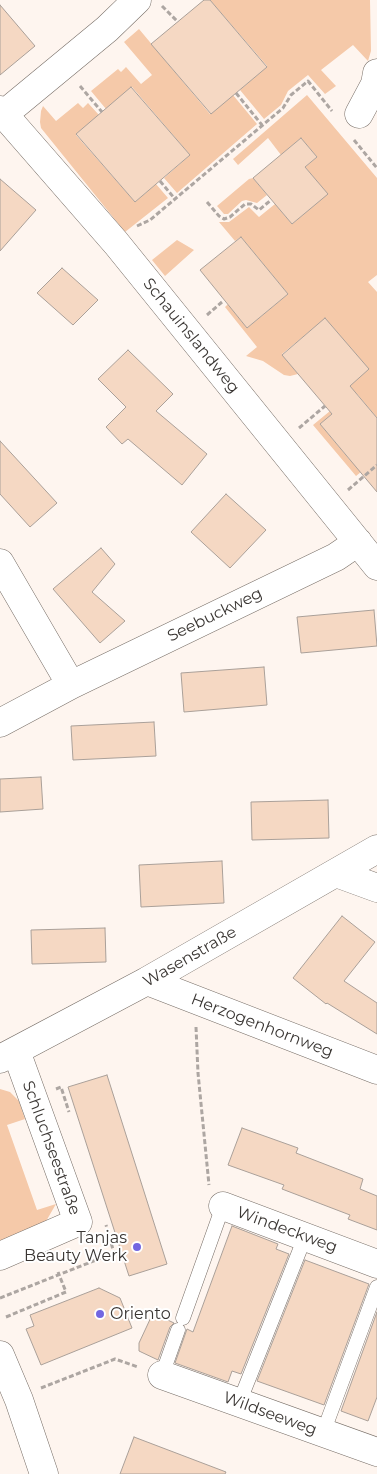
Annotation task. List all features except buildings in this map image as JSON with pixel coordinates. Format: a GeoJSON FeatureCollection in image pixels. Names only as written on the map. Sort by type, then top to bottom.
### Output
{"type":"FeatureCollection","features":[{"type":"Feature","properties":{"kind":"street"},"geometry":{"type":"LineString","coordinates":[[2,112],[107,29],[137,0]]}},
{"type":"Feature","properties":{"kind":"street"},"geometry":{"type":"LineString","coordinates":[[359,114],[376,84],[377,73]]}},
{"type":"Feature","properties":{"kind":"street","name":"Schauinslandweg"},"geometry":{"type":"LineString","coordinates":[[2,112],[116,243],[377,566]]}},
{"type":"Feature","properties":{"kind":"street","name":"Seebuckweg"},"geometry":{"type":"LineString","coordinates":[[0,723],[71,685],[336,557],[358,542]]}},
{"type":"Feature","properties":{"kind":"street"},"geometry":{"type":"LineString","coordinates":[[0,563],[71,685]]}},
{"type":"Feature","properties":{"kind":"street","name":"Wasenstraße"},"geometry":{"type":"LineString","coordinates":[[8,1055],[147,981],[377,849]]}},
{"type":"Feature","properties":{"kind":"street"},"geometry":{"type":"LineString","coordinates":[[336,873],[377,888]]}},
{"type":"Feature","properties":{"kind":"street","name":"Herzogenhornweg"},"geometry":{"type":"LineString","coordinates":[[147,981],[377,1070]]}},
{"type":"Feature","properties":{"kind":"street","name":"Schluchseestraße"},"geometry":{"type":"LineString","coordinates":[[0,1256],[78,1222],[8,1055]]}},
{"type":"Feature","properties":{"kind":"street","name":"Windeckweg"},"geometry":{"type":"LineString","coordinates":[[217,1198],[305,1237],[377,1264]]}},
{"type":"Feature","properties":{"kind":"street"},"geometry":{"type":"LineString","coordinates":[[0,1356],[44,1474]]}},
{"type":"Feature","properties":{"kind":"street","name":"Wildseeweg"},"geometry":{"type":"LineString","coordinates":[[162,1375],[377,1452]]}},
{"type":"Feature","properties":{"kind":"lane","name":"Windeckweg"},"geometry":{"type":"LineString","coordinates":[[162,1375],[180,1324],[217,1198]]}},
{"type":"Feature","properties":{"kind":"lane"},"geometry":{"type":"LineString","coordinates":[[239,1403],[305,1237]]}},
{"type":"Feature","properties":{"kind":"lane"},"geometry":{"type":"LineString","coordinates":[[323,1433],[377,1288]]}},
{"type":"Feature","properties":{"kind":"path"},"geometry":{"type":"LineString","coordinates":[[167,11],[178,22]]}},
{"type":"Feature","properties":{"kind":"path"},"geometry":{"type":"LineString","coordinates":[[136,227],[150,220],[283,108],[291,95],[308,81]]}},
{"type":"Feature","properties":{"kind":"path"},"geometry":{"type":"LineString","coordinates":[[236,93],[262,125]]}},
{"type":"Feature","properties":{"kind":"path"},"geometry":{"type":"LineString","coordinates":[[90,98],[102,112]]}},
{"type":"Feature","properties":{"kind":"path"},"geometry":{"type":"LineString","coordinates":[[160,181],[175,199]]}},
{"type":"Feature","properties":{"kind":"path"},"geometry":{"type":"LineString","coordinates":[[207,202],[224,219],[230,217],[245,204],[251,204],[259,210],[271,200]]}},
{"type":"Feature","properties":{"kind":"path"},"geometry":{"type":"LineString","coordinates":[[297,430],[325,406]]}},
{"type":"Feature","properties":{"kind":"path"},"geometry":{"type":"LineString","coordinates":[[347,490],[377,465]]}},
{"type":"Feature","properties":{"kind":"path"},"geometry":{"type":"LineString","coordinates":[[197,1025],[198,1073],[209,1186],[217,1198]]}},
{"type":"Feature","properties":{"kind":"path"},"geometry":{"type":"LineString","coordinates":[[114,1253],[121,1251]]}},
{"type":"Feature","properties":{"kind":"path"},"geometry":{"type":"LineString","coordinates":[[0,1298],[59,1273],[66,1292],[6,1316]]}},
{"type":"Feature","properties":{"kind":"path"},"geometry":{"type":"LineString","coordinates":[[36,1390],[115,1359],[162,1375]]}},
{"type":"Feature","properties":{"kind":"shaded area"},"geometry":{"type":"Polygon","coordinates":[[[210,0],[370,0],[371,51],[368,61],[353,45],[321,70],[336,86],[325,94],[308,75],[288,91],[281,105],[264,119],[240,90],[267,66],[210,0]]]}},
{"type":"Feature","properties":{"kind":"shaded area"},"geometry":{"type":"Polygon","coordinates":[[[139,29],[210,114],[233,95],[257,124],[177,193],[164,178],[190,155],[132,87],[106,109],[91,91],[118,69],[121,72],[126,67],[141,84],[152,75],[124,42],[139,29]]]}},
{"type":"Feature","properties":{"kind":"shaded area"},"geometry":{"type":"Polygon","coordinates":[[[307,95],[377,178],[377,275],[368,282],[377,292],[377,418],[358,395],[347,388],[368,369],[325,319],[282,354],[298,374],[290,376],[284,375],[263,361],[246,356],[257,347],[225,307],[228,304],[247,328],[288,294],[241,237],[235,241],[219,222],[229,222],[249,207],[259,217],[275,204],[292,224],[327,194],[305,167],[317,157],[301,138],[281,155],[268,138],[238,165],[233,159],[307,95]]]}},
{"type":"Feature","properties":{"kind":"shaded area"},"geometry":{"type":"Polygon","coordinates":[[[78,103],[83,108],[88,103],[99,115],[76,135],[135,202],[156,184],[168,198],[125,232],[41,128],[41,111],[43,106],[56,121],[78,103]]]}},
{"type":"Feature","properties":{"kind":"shaded area"},"geometry":{"type":"Polygon","coordinates":[[[253,178],[267,195],[257,203],[246,200],[242,201],[228,214],[224,214],[217,206],[249,179],[253,178]]]}},
{"type":"Feature","properties":{"kind":"shaded area"},"geometry":{"type":"Polygon","coordinates":[[[177,240],[194,250],[165,276],[152,260],[177,240]]]}},
{"type":"Feature","properties":{"kind":"shaded area"},"geometry":{"type":"Polygon","coordinates":[[[330,411],[332,414],[320,424],[350,460],[377,459],[356,476],[313,425],[330,411]]]}},
{"type":"Feature","properties":{"kind":"shaded area"},"geometry":{"type":"Polygon","coordinates":[[[0,1089],[10,1092],[19,1101],[25,1119],[7,1125],[37,1210],[56,1204],[45,1223],[0,1247],[0,1089]]]}},
{"type":"Feature","properties":{"kind":"place","name":"Tanjas Beauty Werk"},"geometry":{"type":"Point","coordinates":[137,1247]}},
{"type":"Feature","properties":{"kind":"place","name":"Oriento"},"geometry":{"type":"Point","coordinates":[100,1314]}}]}
